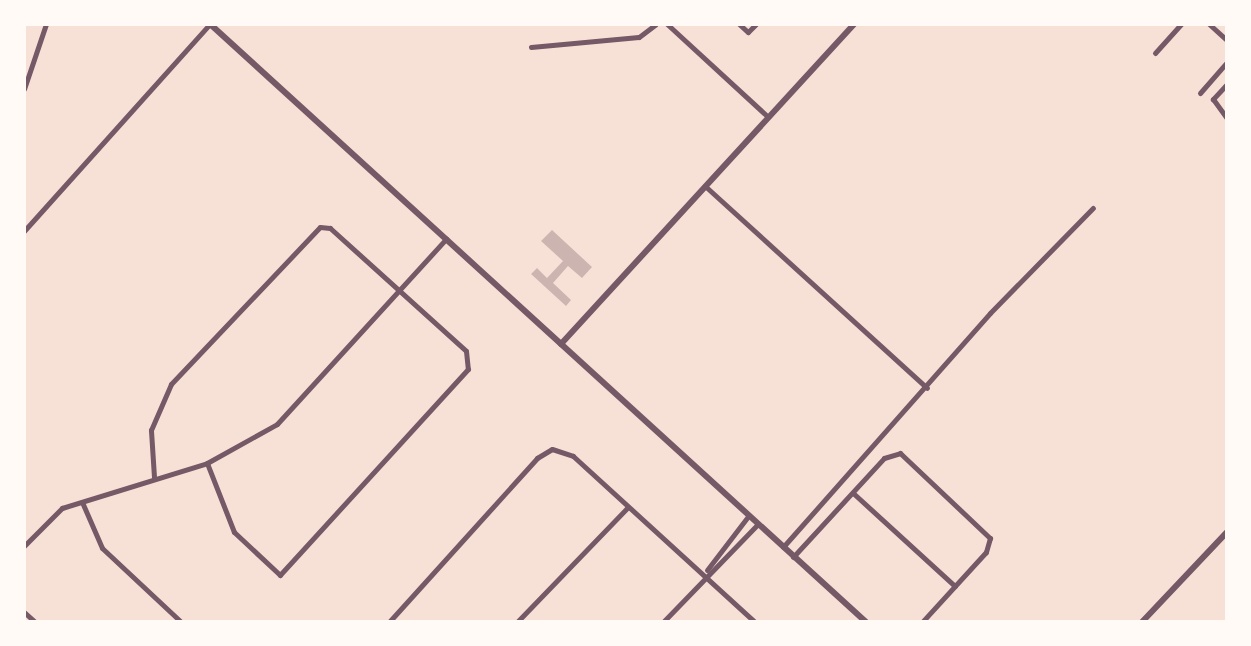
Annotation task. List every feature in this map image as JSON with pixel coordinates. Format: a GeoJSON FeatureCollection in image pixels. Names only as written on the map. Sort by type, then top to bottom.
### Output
{"type":"FeatureCollection","features":[{"type":"Feature","properties":{"kind":"street"},"geometry":{"type":"LineString","coordinates":[[24,89],[46,24]]}},
{"type":"Feature","properties":{"kind":"street"},"geometry":{"type":"LineString","coordinates":[[24,231],[210,24],[866,622]]}},
{"type":"Feature","properties":{"kind":"street"},"geometry":{"type":"LineString","coordinates":[[531,47],[639,37],[656,24]]}},
{"type":"Feature","properties":{"kind":"street"},"geometry":{"type":"LineString","coordinates":[[667,24],[768,117]]}},
{"type":"Feature","properties":{"kind":"street"},"geometry":{"type":"LineString","coordinates":[[739,24],[748,32],[756,24]]}},
{"type":"Feature","properties":{"kind":"street"},"geometry":{"type":"LineString","coordinates":[[561,344],[854,24]]}},
{"type":"Feature","properties":{"kind":"street"},"geometry":{"type":"LineString","coordinates":[[1155,53],[1181,24]]}},
{"type":"Feature","properties":{"kind":"street"},"geometry":{"type":"LineString","coordinates":[[1209,24],[1227,40]]}},
{"type":"Feature","properties":{"kind":"street"},"geometry":{"type":"LineString","coordinates":[[1200,93],[1227,62]]}},
{"type":"Feature","properties":{"kind":"street"},"geometry":{"type":"LineString","coordinates":[[1227,84],[1213,99],[1227,118]]}},
{"type":"Feature","properties":{"kind":"street"},"geometry":{"type":"LineString","coordinates":[[705,186],[927,388]]}},
{"type":"Feature","properties":{"kind":"street"},"geometry":{"type":"LineString","coordinates":[[783,547],[927,388],[990,313],[1093,208]]}},
{"type":"Feature","properties":{"kind":"street"},"geometry":{"type":"LineString","coordinates":[[154,477],[151,430],[171,384],[320,227],[330,228],[466,351],[468,369],[280,575],[234,532],[207,463]]}},
{"type":"Feature","properties":{"kind":"street"},"geometry":{"type":"LineString","coordinates":[[24,546],[62,508],[207,463],[277,424],[446,239]]}},
{"type":"Feature","properties":{"kind":"street"},"geometry":{"type":"LineString","coordinates":[[389,622],[537,458],[552,449],[573,456],[755,622]]}},
{"type":"Feature","properties":{"kind":"street"},"geometry":{"type":"LineString","coordinates":[[793,557],[895,452],[990,538],[986,552],[922,622]]}},
{"type":"Feature","properties":{"kind":"street"},"geometry":{"type":"LineString","coordinates":[[853,493],[955,586]]}},
{"type":"Feature","properties":{"kind":"street"},"geometry":{"type":"LineString","coordinates":[[82,502],[102,548],[181,622]]}},
{"type":"Feature","properties":{"kind":"street"},"geometry":{"type":"LineString","coordinates":[[517,622],[627,508]]}},
{"type":"Feature","properties":{"kind":"street"},"geometry":{"type":"LineString","coordinates":[[705,575],[717,551],[749,515]]}},
{"type":"Feature","properties":{"kind":"street"},"geometry":{"type":"LineString","coordinates":[[663,622],[705,575],[758,524]]}},
{"type":"Feature","properties":{"kind":"street"},"geometry":{"type":"LineString","coordinates":[[1142,622],[1227,532]]}},
{"type":"Feature","properties":{"kind":"street"},"geometry":{"type":"LineString","coordinates":[[24,612],[35,622]]}},
{"type":"Feature","properties":{"kind":"building"},"geometry":{"type":"Polygon","coordinates":[[[552,230],[592,267],[582,278],[568,266],[553,283],[571,300],[566,306],[531,274],[537,268],[547,278],[563,261],[541,241],[552,230]]]}}]}
